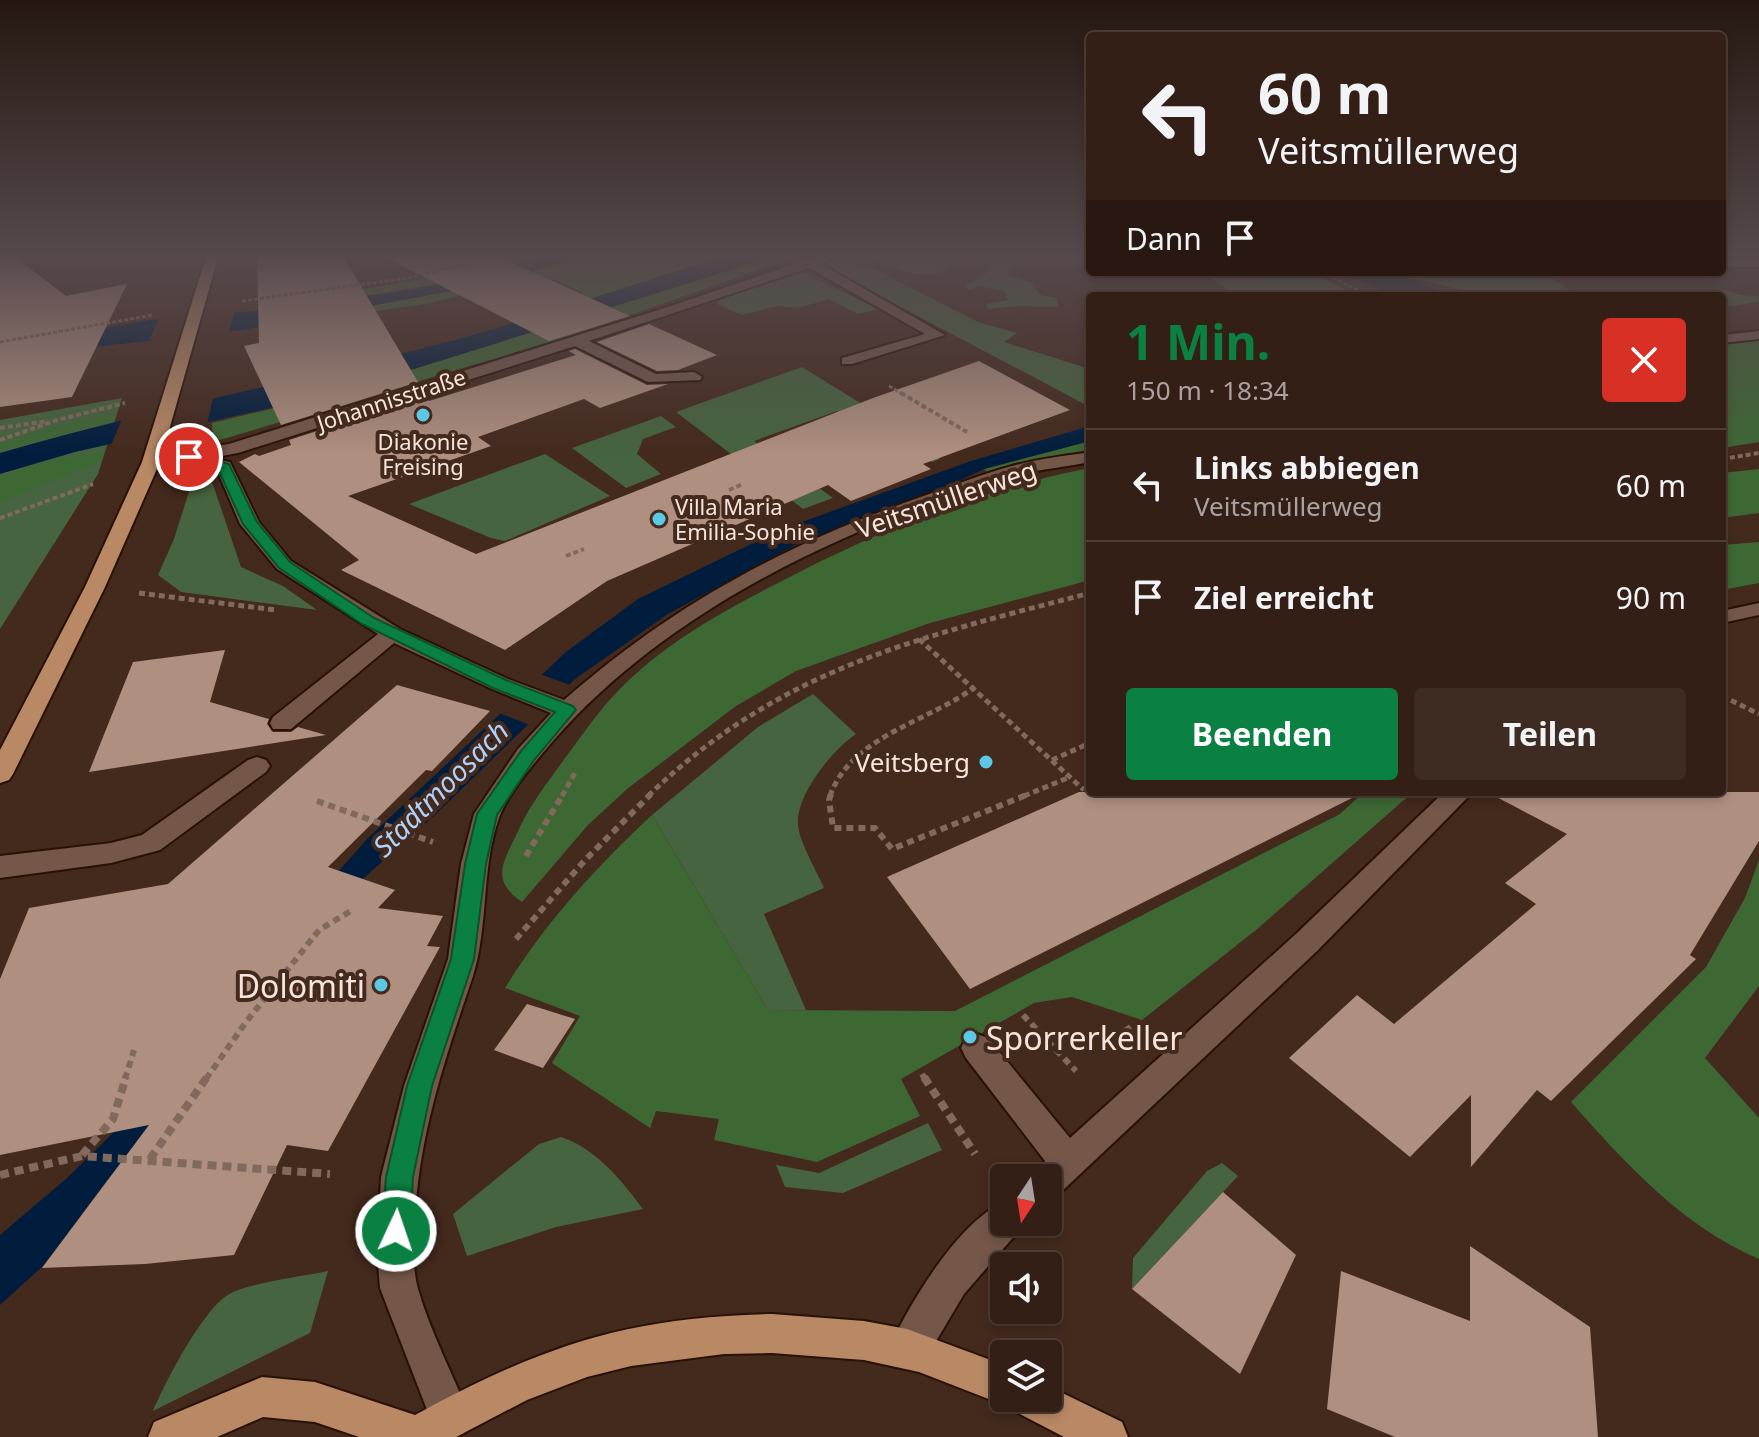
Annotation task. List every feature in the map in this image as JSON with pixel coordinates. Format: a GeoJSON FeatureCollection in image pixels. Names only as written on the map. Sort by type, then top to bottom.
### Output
{"type":"FeatureCollection","features":[{"type":"Feature","properties":{"kind":"main road"},"geometry":{"type":"LineString","coordinates":[[0,774],[7,745],[95,587],[154,452],[193,321]]}},
{"type":"Feature","properties":{"kind":"main road"},"geometry":{"type":"LineString","coordinates":[[169,1437],[262,1397],[315,1402],[427,1431],[545,1371],[641,1344],[745,1334],[844,1338],[909,1349],[990,1380]]}},
{"type":"Feature","properties":{"kind":"main road"},"geometry":{"type":"LineString","coordinates":[[1058,1412],[1107,1437]]}},
{"type":"Feature","properties":{"kind":"street","name":"Johannisstraße"},"geometry":{"type":"LineString","coordinates":[[154,452],[189,457],[232,449],[633,321]]}},
{"type":"Feature","properties":{"kind":"street"},"geometry":{"type":"LineString","coordinates":[[847,361],[938,335],[913,321]]}},
{"type":"Feature","properties":{"kind":"street"},"geometry":{"type":"LineString","coordinates":[[1726,339],[1759,335]]}},
{"type":"Feature","properties":{"kind":"street"},"geometry":{"type":"LineString","coordinates":[[575,340],[654,379],[694,377]]}},
{"type":"Feature","properties":{"kind":"street"},"geometry":{"type":"LineString","coordinates":[[189,457],[224,466],[250,524],[284,565],[392,634],[559,708]]}},
{"type":"Feature","properties":{"kind":"street","name":"Veitsmüllerweg"},"geometry":{"type":"LineString","coordinates":[[427,1431],[395,1252],[399,1177],[420,1086],[457,981],[475,864],[487,814],[559,708],[683,616],[789,558],[867,522],[1016,470],[1086,458]]}},
{"type":"Feature","properties":{"kind":"street"},"geometry":{"type":"LineString","coordinates":[[1726,616],[1759,609]]}},
{"type":"Feature","properties":{"kind":"street"},"geometry":{"type":"LineString","coordinates":[[282,723],[392,634]]}},
{"type":"Feature","properties":{"kind":"street"},"geometry":{"type":"LineString","coordinates":[[0,867],[111,853],[150,843],[257,766]]}},
{"type":"Feature","properties":{"kind":"street"},"geometry":{"type":"LineString","coordinates":[[1062,1168],[1316,934],[1456,796]]}},
{"type":"Feature","properties":{"kind":"street"},"geometry":{"type":"LineString","coordinates":[[977,1048],[1053,1164]]}},
{"type":"Feature","properties":{"kind":"street"},"geometry":{"type":"LineString","coordinates":[[909,1349],[939,1296],[990,1233]]}},
{"type":"Feature","properties":{"kind":"path"},"geometry":{"type":"LineString","coordinates":[[0,342],[120,321]]}},
{"type":"Feature","properties":{"kind":"path"},"geometry":{"type":"LineString","coordinates":[[847,361],[967,432]]}},
{"type":"Feature","properties":{"kind":"path"},"geometry":{"type":"LineString","coordinates":[[0,440],[57,420],[137,400]]}},
{"type":"Feature","properties":{"kind":"path"},"geometry":{"type":"LineString","coordinates":[[0,428],[57,420]]}},
{"type":"Feature","properties":{"kind":"path"},"geometry":{"type":"LineString","coordinates":[[409,450],[416,459]]}},
{"type":"Feature","properties":{"kind":"path"},"geometry":{"type":"LineString","coordinates":[[1726,458],[1759,453]]}},
{"type":"Feature","properties":{"kind":"path"},"geometry":{"type":"LineString","coordinates":[[0,518],[93,484]]}},
{"type":"Feature","properties":{"kind":"path"},"geometry":{"type":"LineString","coordinates":[[729,490],[743,484]]}},
{"type":"Feature","properties":{"kind":"path"},"geometry":{"type":"LineString","coordinates":[[566,556],[584,549]]}},
{"type":"Feature","properties":{"kind":"path"},"geometry":{"type":"LineString","coordinates":[[95,587],[368,621]]}},
{"type":"Feature","properties":{"kind":"path"},"geometry":{"type":"LineString","coordinates":[[509,948],[600,841],[653,789],[724,732],[832,670],[919,639],[1086,594]]}},
{"type":"Feature","properties":{"kind":"path"},"geometry":{"type":"LineString","coordinates":[[919,639],[1084,790]]}},
{"type":"Feature","properties":{"kind":"path"},"geometry":{"type":"LineString","coordinates":[[975,687],[964,699],[875,742],[846,766],[829,796],[829,817],[833,828],[875,828],[892,849],[1070,777]]}},
{"type":"Feature","properties":{"kind":"path"},"geometry":{"type":"LineString","coordinates":[[1726,698],[1759,714]]}},
{"type":"Feature","properties":{"kind":"path"},"geometry":{"type":"LineString","coordinates":[[1052,760],[1086,745]]}},
{"type":"Feature","properties":{"kind":"path"},"geometry":{"type":"LineString","coordinates":[[467,925],[507,892],[581,764]]}},
{"type":"Feature","properties":{"kind":"path"},"geometry":{"type":"LineString","coordinates":[[317,801],[423,838]]}},
{"type":"Feature","properties":{"kind":"path"},"geometry":{"type":"LineString","coordinates":[[149,1160],[246,1022],[319,930],[354,909]]}},
{"type":"Feature","properties":{"kind":"path"},"geometry":{"type":"LineString","coordinates":[[1023,1015],[1076,1071]]}},
{"type":"Feature","properties":{"kind":"path"},"geometry":{"type":"LineString","coordinates":[[1125,1031],[1135,1024]]}},
{"type":"Feature","properties":{"kind":"path"},"geometry":{"type":"LineString","coordinates":[[86,1156],[113,1119],[134,1050]]}},
{"type":"Feature","properties":{"kind":"path"},"geometry":{"type":"LineString","coordinates":[[922,1074],[975,1154]]}},
{"type":"Feature","properties":{"kind":"path"},"geometry":{"type":"LineString","coordinates":[[0,1175],[86,1156],[330,1174]]}},
{"type":"Feature","properties":{"kind":"green space"},"geometry":{"type":"Polygon","coordinates":[[[567,321],[613,321],[213,442],[212,423],[337,393],[567,321]]]}},
{"type":"Feature","properties":{"kind":"green space"},"geometry":{"type":"Polygon","coordinates":[[[928,321],[976,321],[1017,333],[1004,342],[1086,368],[1086,405],[928,321]]]}},
{"type":"Feature","properties":{"kind":"green space"},"geometry":{"type":"Polygon","coordinates":[[[1759,340],[1759,442],[1726,447],[1726,344],[1759,340]]]}},
{"type":"Feature","properties":{"kind":"green space"},"geometry":{"type":"Polygon","coordinates":[[[802,367],[912,435],[911,438],[940,459],[932,462],[860,419],[850,419],[837,411],[754,441],[833,498],[803,509],[676,412],[802,367]]]}},
{"type":"Feature","properties":{"kind":"green space"},"geometry":{"type":"Polygon","coordinates":[[[122,398],[98,474],[0,629],[0,420],[122,398]]]}},
{"type":"Feature","properties":{"kind":"green space"},"geometry":{"type":"Polygon","coordinates":[[[116,414],[114,420],[0,451],[0,444],[14,439],[116,414]]]}},
{"type":"Feature","properties":{"kind":"green space"},"geometry":{"type":"Polygon","coordinates":[[[661,416],[676,427],[643,439],[637,454],[661,474],[626,488],[572,448],[661,416]]]}},
{"type":"Feature","properties":{"kind":"green space"},"geometry":{"type":"Polygon","coordinates":[[[1086,442],[1086,454],[990,475],[984,469],[1086,442]]]}},
{"type":"Feature","properties":{"kind":"green space"},"geometry":{"type":"Polygon","coordinates":[[[104,452],[102,461],[0,502],[0,477],[54,460],[104,452]]]}},
{"type":"Feature","properties":{"kind":"green space"},"geometry":{"type":"Polygon","coordinates":[[[545,454],[610,496],[505,541],[409,504],[545,454]]]}},
{"type":"Feature","properties":{"kind":"green space"},"geometry":{"type":"Polygon","coordinates":[[[1086,469],[1086,581],[930,623],[796,671],[736,706],[627,789],[588,825],[522,902],[505,885],[502,868],[505,860],[540,793],[611,699],[635,674],[673,644],[757,594],[891,529],[969,500],[1086,469]]]}},
{"type":"Feature","properties":{"kind":"green space"},"geometry":{"type":"Polygon","coordinates":[[[1759,469],[1759,513],[1726,517],[1726,473],[1759,469]]]}},
{"type":"Feature","properties":{"kind":"green space"},"geometry":{"type":"Polygon","coordinates":[[[204,475],[210,476],[241,567],[283,586],[317,610],[181,592],[158,575],[174,539],[192,482],[204,475]]]}},
{"type":"Feature","properties":{"kind":"green space"},"geometry":{"type":"Polygon","coordinates":[[[1759,542],[1759,583],[1726,589],[1726,545],[1759,542]]]}},
{"type":"Feature","properties":{"kind":"green space"},"geometry":{"type":"Polygon","coordinates":[[[813,694],[856,734],[837,750],[817,774],[799,813],[802,839],[824,888],[764,914],[806,1010],[768,1010],[652,815],[758,727],[813,694]]]}},
{"type":"Feature","properties":{"kind":"green space"},"geometry":{"type":"Polygon","coordinates":[[[1360,796],[1408,796],[1256,930],[1142,1020],[1072,997],[1034,1003],[901,1079],[920,1116],[817,1162],[714,1140],[719,1119],[656,1111],[650,1128],[552,1063],[580,1016],[505,988],[537,940],[573,896],[652,815],[768,1010],[955,1011],[1340,814],[1360,796]]]}},
{"type":"Feature","properties":{"kind":"green space"},"geometry":{"type":"Polygon","coordinates":[[[1759,860],[1759,986],[1705,1058],[1759,1118],[1759,1259],[1705,1229],[1656,1191],[1571,1102],[1706,967],[1745,898],[1759,860]]]}},
{"type":"Feature","properties":{"kind":"green space"},"geometry":{"type":"Polygon","coordinates":[[[928,1123],[942,1150],[843,1193],[785,1187],[776,1165],[819,1173],[928,1123]]]}},
{"type":"Feature","properties":{"kind":"green space"},"geometry":{"type":"Polygon","coordinates":[[[561,1137],[597,1157],[643,1209],[556,1227],[467,1256],[453,1214],[539,1144],[561,1137]]]}},
{"type":"Feature","properties":{"kind":"green space"},"geometry":{"type":"Polygon","coordinates":[[[1222,1163],[1238,1176],[1132,1289],[1133,1258],[1207,1171],[1222,1163]]]}},
{"type":"Feature","properties":{"kind":"green space"},"geometry":{"type":"Polygon","coordinates":[[[328,1271],[310,1333],[153,1411],[186,1346],[220,1301],[231,1293],[251,1286],[328,1271]]]}},
{"type":"Feature","properties":{"kind":"water"},"geometry":{"type":"Polygon","coordinates":[[[144,321],[290,321],[243,330],[35,354],[0,347],[144,321]]]}},
{"type":"Feature","properties":{"kind":"water"},"geometry":{"type":"Polygon","coordinates":[[[519,321],[567,321],[337,393],[75,452],[0,474],[0,453],[114,422],[458,339],[519,321]]]}},
{"type":"Feature","properties":{"kind":"water","name":"Stadtmoosach"},"geometry":{"type":"Polygon","coordinates":[[[1086,427],[1086,442],[984,469],[925,497],[795,545],[668,614],[575,679],[433,817],[341,898],[148,1135],[108,1179],[43,1266],[0,1305],[0,1235],[66,1179],[111,1135],[179,1051],[368,838],[566,652],[638,599],[780,530],[971,461],[1086,427]]]}},
{"type":"Feature","properties":{"kind":"pier"},"geometry":{"type":"Polygon","coordinates":[[[158,321],[232,321],[228,336],[147,345],[158,321]]]}},
{"type":"Feature","properties":{"kind":"pier"},"geometry":{"type":"Polygon","coordinates":[[[214,393],[206,429],[110,448],[123,416],[214,393]]]}},
{"type":"Feature","properties":{"kind":"pier"},"geometry":{"type":"Polygon","coordinates":[[[537,673],[573,686],[530,725],[494,711],[537,673]]]}},
{"type":"Feature","properties":{"kind":"building"},"geometry":{"type":"Polygon","coordinates":[[[0,321],[109,321],[72,397],[0,407],[0,321]]]}},
{"type":"Feature","properties":{"kind":"building"},"geometry":{"type":"Polygon","coordinates":[[[259,321],[382,321],[418,382],[281,425],[244,346],[259,343],[259,321]]]}},
{"type":"Feature","properties":{"kind":"building"},"geometry":{"type":"Polygon","coordinates":[[[510,321],[614,321],[549,341],[510,321]]]}},
{"type":"Feature","properties":{"kind":"building"},"geometry":{"type":"Polygon","coordinates":[[[649,324],[717,355],[678,370],[657,371],[597,342],[649,324]]]}},
{"type":"Feature","properties":{"kind":"building"},"geometry":{"type":"Polygon","coordinates":[[[575,349],[647,385],[668,384],[600,408],[584,399],[478,437],[491,446],[348,496],[476,554],[873,398],[979,361],[1070,410],[923,464],[931,469],[851,501],[828,485],[607,581],[505,650],[341,570],[359,560],[239,462],[255,454],[259,456],[291,445],[289,440],[426,396],[429,401],[576,355],[569,351],[575,349]]]}},
{"type":"Feature","properties":{"kind":"building"},"geometry":{"type":"Polygon","coordinates":[[[225,650],[210,702],[269,719],[267,724],[273,732],[291,732],[298,727],[326,735],[89,772],[133,662],[225,650]]]}},
{"type":"Feature","properties":{"kind":"building"},"geometry":{"type":"Polygon","coordinates":[[[397,685],[490,711],[432,771],[426,770],[328,867],[395,890],[378,908],[443,916],[427,946],[440,947],[328,1151],[287,1145],[234,1255],[145,1264],[42,1268],[149,1125],[0,1155],[0,979],[29,908],[168,884],[397,685]]]}},
{"type":"Feature","properties":{"kind":"building"},"geometry":{"type":"Polygon","coordinates":[[[1079,792],[1086,792],[1086,796],[1356,796],[970,989],[887,877],[1079,792]]]}},
{"type":"Feature","properties":{"kind":"building"},"geometry":{"type":"Polygon","coordinates":[[[1726,792],[1759,792],[1759,841],[1690,955],[1696,959],[1551,1101],[1537,1090],[1471,1167],[1471,1095],[1410,1157],[1289,1058],[1357,995],[1394,1024],[1536,904],[1505,883],[1567,834],[1495,796],[1726,796],[1726,792]]]}},
{"type":"Feature","properties":{"kind":"building"},"geometry":{"type":"Polygon","coordinates":[[[527,1004],[575,1019],[543,1068],[494,1050],[527,1004]]]}},
{"type":"Feature","properties":{"kind":"building"},"geometry":{"type":"Polygon","coordinates":[[[1223,1192],[1296,1255],[1240,1374],[1132,1289],[1223,1192]]]}},
{"type":"Feature","properties":{"kind":"building"},"geometry":{"type":"Polygon","coordinates":[[[1470,1246],[1590,1327],[1598,1437],[1395,1437],[1327,1409],[1341,1271],[1470,1321],[1470,1246]]]}},
{"type":"Feature","properties":{"kind":"place","name":"Diakonie Freising"},"geometry":{"type":"Point","coordinates":[423,415]}},
{"type":"Feature","properties":{"kind":"place","name":"Villa Maria Emilia-Sophie"},"geometry":{"type":"Point","coordinates":[659,519]}},
{"type":"Feature","properties":{"kind":"place","name":"Veitsberg"},"geometry":{"type":"Point","coordinates":[986,762]}},
{"type":"Feature","properties":{"kind":"place","name":"Dolomiti"},"geometry":{"type":"Point","coordinates":[381,985]}},
{"type":"Feature","properties":{"kind":"place","name":"Sporrerkeller"},"geometry":{"type":"Point","coordinates":[970,1037]}},
{"type":"Feature","properties":{"kind":"route"},"geometry":{"type":"LineString","coordinates":[[189,457],[224,466],[250,524],[284,565],[392,634],[500,684],[567,710],[527,755],[487,814],[475,864],[463,959],[420,1086],[399,1177],[396,1231]]}}]}
